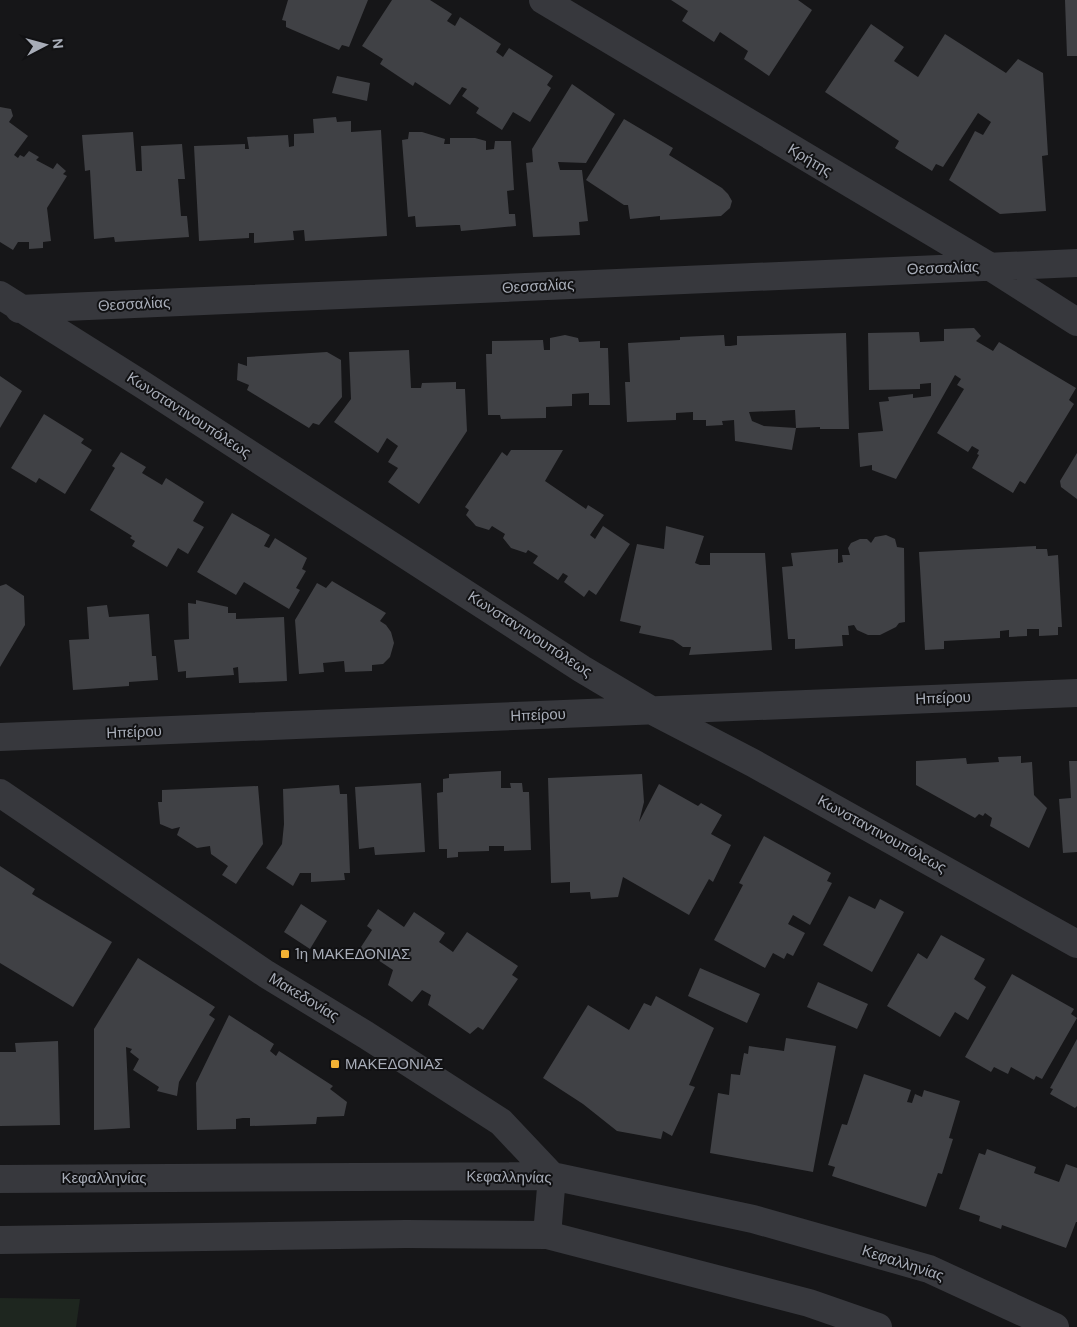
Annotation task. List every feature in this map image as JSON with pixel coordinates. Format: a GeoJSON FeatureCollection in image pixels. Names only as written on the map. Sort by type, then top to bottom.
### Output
{"type":"FeatureCollection","features":[{"type":"Feature","properties":{"kind":"street","name":"Κρήτης"},"geometry":{"type":"LineString","coordinates":[[543,0],[989,266],[1077,322]]}},
{"type":"Feature","properties":{"kind":"street","name":"Θεσσαλίας"},"geometry":{"type":"LineString","coordinates":[[7,305],[1077,263]]}},
{"type":"Feature","properties":{"kind":"street","name":"Κωνσταντινουπόλεως"},"geometry":{"type":"LineString","coordinates":[[7,305],[582,669],[652,710],[753,763],[1077,944]]}},
{"type":"Feature","properties":{"kind":"street","name":"Ηπείρου"},"geometry":{"type":"LineString","coordinates":[[0,737],[1077,693]]}},
{"type":"Feature","properties":{"kind":"street","name":"Μακεδονίας"},"geometry":{"type":"LineString","coordinates":[[0,793],[266,974],[366,1035],[501,1122],[552,1176]]}},
{"type":"Feature","properties":{"kind":"street","name":"Κεφαλληνίας"},"geometry":{"type":"LineString","coordinates":[[0,1179],[552,1176],[753,1219],[929,1269],[1055,1327]]}},
{"type":"Feature","properties":{"kind":"street"},"geometry":{"type":"LineString","coordinates":[[547,1235],[552,1176]]}},
{"type":"Feature","properties":{"kind":"street"},"geometry":{"type":"LineString","coordinates":[[0,1240],[406,1234],[547,1235],[809,1302],[878,1327]]}},
{"type":"Feature","properties":{"kind":"shaded area"},"geometry":{"type":"Polygon","coordinates":[[[0,1298],[80,1299],[76,1327],[0,1327],[0,1298]]]}},
{"type":"Feature","properties":{"kind":"building"},"geometry":{"type":"Polygon","coordinates":[[[288,0],[368,0],[349,47],[342,45],[339,50],[286,27],[286,21],[282,20],[288,0]]]}},
{"type":"Feature","properties":{"kind":"building"},"geometry":{"type":"Polygon","coordinates":[[[392,0],[430,0],[452,14],[447,21],[455,26],[460,17],[501,44],[496,52],[503,57],[509,48],[553,76],[547,85],[551,88],[530,122],[513,112],[502,130],[476,113],[479,108],[462,96],[467,89],[462,87],[450,105],[415,82],[413,86],[380,64],[383,59],[362,46],[392,0]]]}},
{"type":"Feature","properties":{"kind":"building"},"geometry":{"type":"Polygon","coordinates":[[[671,0],[798,0],[812,10],[769,76],[744,59],[748,51],[720,32],[714,42],[682,21],[688,11],[671,0]]]}},
{"type":"Feature","properties":{"kind":"building"},"geometry":{"type":"Polygon","coordinates":[[[1065,0],[1077,0],[1077,56],[1067,56],[1065,0]]]}},
{"type":"Feature","properties":{"kind":"building"},"geometry":{"type":"Polygon","coordinates":[[[871,24],[904,47],[894,61],[918,77],[945,34],[1006,73],[1018,59],[1043,73],[1048,155],[1042,156],[1046,211],[1000,214],[949,180],[975,131],[983,135],[991,122],[978,113],[943,167],[936,164],[932,171],[895,148],[899,141],[825,92],[871,24]]]}},
{"type":"Feature","properties":{"kind":"building"},"geometry":{"type":"Polygon","coordinates":[[[337,76],[370,83],[367,101],[332,93],[337,76]]]}},
{"type":"Feature","properties":{"kind":"building"},"geometry":{"type":"Polygon","coordinates":[[[572,84],[615,114],[586,163],[558,162],[560,170],[582,170],[588,221],[579,222],[580,235],[533,237],[526,163],[533,162],[532,149],[572,84]]]}},
{"type":"Feature","properties":{"kind":"building"},"geometry":{"type":"Polygon","coordinates":[[[0,107],[11,109],[13,116],[9,122],[28,136],[14,155],[18,158],[20,155],[24,157],[29,151],[39,157],[36,160],[53,169],[57,163],[66,171],[63,174],[67,176],[47,208],[51,241],[43,242],[43,248],[29,249],[29,242],[18,242],[13,250],[0,242],[0,107]]]}},
{"type":"Feature","properties":{"kind":"building"},"geometry":{"type":"Polygon","coordinates":[[[336,117],[337,122],[351,121],[351,132],[381,130],[387,236],[305,241],[304,230],[293,231],[294,240],[254,243],[254,233],[249,233],[249,238],[199,241],[194,146],[245,144],[245,149],[249,149],[247,137],[288,135],[289,147],[294,146],[294,134],[314,133],[313,119],[336,117]]]}},
{"type":"Feature","properties":{"kind":"building"},"geometry":{"type":"Polygon","coordinates":[[[624,119],[673,148],[669,155],[722,188],[732,201],[730,208],[721,216],[660,220],[660,216],[630,219],[628,205],[624,205],[586,180],[624,119]]]}},
{"type":"Feature","properties":{"kind":"building"},"geometry":{"type":"Polygon","coordinates":[[[133,132],[136,171],[142,171],[141,146],[182,144],[185,179],[178,179],[181,216],[187,216],[189,237],[115,242],[114,237],[94,239],[90,170],[85,171],[82,135],[133,132]]]}},
{"type":"Feature","properties":{"kind":"building"},"geometry":{"type":"Polygon","coordinates":[[[409,132],[422,132],[445,139],[444,144],[450,144],[450,138],[475,138],[486,141],[486,150],[494,149],[495,141],[511,141],[514,190],[507,191],[509,214],[515,214],[516,226],[461,231],[460,225],[416,227],[415,216],[408,217],[402,140],[408,139],[409,132]]]}},
{"type":"Feature","properties":{"kind":"building"},"geometry":{"type":"Polygon","coordinates":[[[974,328],[981,336],[976,341],[993,351],[999,342],[1076,388],[1069,400],[1074,404],[1025,484],[1020,481],[1013,493],[972,468],[979,455],[977,454],[979,450],[972,446],[968,452],[937,433],[964,389],[957,385],[961,379],[955,375],[896,479],[872,470],[872,465],[860,467],[858,433],[883,431],[879,402],[889,401],[888,397],[913,394],[913,398],[931,396],[931,383],[920,384],[920,389],[869,390],[868,333],[919,332],[920,342],[944,341],[944,329],[974,328]]]}},
{"type":"Feature","properties":{"kind":"building"},"geometry":{"type":"Polygon","coordinates":[[[846,333],[849,429],[796,428],[792,450],[735,441],[734,420],[722,421],[723,425],[706,426],[706,420],[693,420],[693,412],[676,413],[676,420],[627,422],[625,382],[630,382],[628,343],[680,340],[680,337],[724,335],[725,346],[730,346],[737,345],[737,336],[846,333]],[[795,410],[749,412],[752,421],[764,426],[796,428],[795,410]]]}},
{"type":"Feature","properties":{"kind":"building"},"geometry":{"type":"Polygon","coordinates":[[[565,335],[578,338],[579,342],[600,341],[600,348],[608,348],[610,405],[589,405],[589,393],[572,394],[572,406],[546,407],[546,418],[501,419],[500,415],[488,415],[486,354],[492,354],[492,341],[543,340],[544,350],[550,350],[550,338],[565,335]]]}},
{"type":"Feature","properties":{"kind":"building"},"geometry":{"type":"Polygon","coordinates":[[[409,350],[411,388],[421,388],[422,383],[456,382],[456,389],[465,389],[467,431],[419,504],[388,482],[398,468],[388,462],[398,446],[387,438],[378,453],[334,422],[351,399],[349,352],[409,350]]]}},
{"type":"Feature","properties":{"kind":"building"},"geometry":{"type":"Polygon","coordinates":[[[327,352],[341,360],[342,397],[319,425],[313,423],[309,428],[247,390],[249,385],[237,380],[238,363],[247,366],[247,357],[327,352]]]}},
{"type":"Feature","properties":{"kind":"building"},"geometry":{"type":"Polygon","coordinates":[[[0,376],[22,391],[0,428],[0,376]]]}},
{"type":"Feature","properties":{"kind":"building"},"geometry":{"type":"Polygon","coordinates":[[[44,414],[84,439],[81,443],[92,450],[65,494],[39,478],[36,483],[11,468],[44,414]]]}},
{"type":"Feature","properties":{"kind":"building"},"geometry":{"type":"Polygon","coordinates":[[[511,450],[563,450],[545,481],[586,509],[588,505],[604,515],[590,535],[595,539],[603,526],[630,544],[596,595],[589,590],[584,597],[564,582],[568,576],[563,573],[558,580],[533,563],[538,556],[528,550],[526,553],[511,548],[503,538],[505,534],[492,526],[489,530],[476,526],[466,515],[469,510],[465,507],[502,452],[507,456],[511,450]]]}},
{"type":"Feature","properties":{"kind":"building"},"geometry":{"type":"Polygon","coordinates":[[[121,452],[146,467],[142,473],[162,485],[166,478],[204,502],[193,521],[204,527],[188,554],[178,548],[167,567],[132,546],[135,541],[130,538],[132,536],[90,510],[115,468],[112,466],[121,452]]]}},
{"type":"Feature","properties":{"kind":"building"},"geometry":{"type":"Polygon","coordinates":[[[1077,453],[1077,499],[1061,487],[1060,481],[1077,453]]]}},
{"type":"Feature","properties":{"kind":"building"},"geometry":{"type":"Polygon","coordinates":[[[232,513],[270,535],[264,546],[269,548],[275,538],[307,558],[302,569],[306,571],[296,588],[300,590],[289,609],[244,582],[236,595],[197,572],[232,513]]]}},
{"type":"Feature","properties":{"kind":"building"},"geometry":{"type":"Polygon","coordinates":[[[666,526],[704,536],[695,563],[700,565],[710,565],[710,553],[765,553],[772,650],[689,655],[691,647],[683,647],[673,640],[639,633],[641,626],[620,621],[637,544],[664,549],[666,526]]]}},
{"type":"Feature","properties":{"kind":"building"},"geometry":{"type":"Polygon","coordinates":[[[886,535],[895,539],[897,547],[904,548],[905,622],[899,623],[896,627],[880,635],[868,635],[857,630],[854,625],[848,626],[849,635],[842,635],[843,646],[795,649],[795,639],[788,639],[782,567],[793,566],[791,553],[838,549],[838,563],[843,562],[842,555],[850,555],[848,548],[851,543],[860,539],[867,539],[871,543],[875,537],[886,535]]]}},
{"type":"Feature","properties":{"kind":"building"},"geometry":{"type":"Polygon","coordinates":[[[1036,546],[1036,549],[1047,549],[1048,556],[1058,555],[1062,627],[1058,627],[1058,635],[1039,636],[1039,629],[1027,629],[1027,636],[1009,637],[1009,630],[1000,631],[1000,638],[944,641],[944,649],[925,650],[919,552],[1036,546]]]}},
{"type":"Feature","properties":{"kind":"building"},"geometry":{"type":"Polygon","coordinates":[[[332,581],[386,613],[380,621],[391,632],[394,643],[390,657],[383,664],[372,665],[372,671],[345,672],[344,661],[323,663],[324,672],[299,674],[295,620],[317,583],[326,588],[332,581]]]}},
{"type":"Feature","properties":{"kind":"building"},"geometry":{"type":"Polygon","coordinates":[[[6,584],[24,596],[25,625],[0,667],[0,586],[6,584]]]}},
{"type":"Feature","properties":{"kind":"building"},"geometry":{"type":"Polygon","coordinates":[[[196,600],[228,607],[228,613],[236,613],[236,619],[284,617],[287,681],[239,683],[238,667],[233,668],[234,675],[186,678],[186,671],[178,672],[174,640],[189,639],[188,603],[196,604],[196,600]]]}},
{"type":"Feature","properties":{"kind":"building"},"geometry":{"type":"Polygon","coordinates":[[[107,605],[109,617],[149,614],[152,656],[156,656],[158,680],[129,682],[129,686],[73,690],[69,640],[89,639],[87,607],[107,605]]]}},
{"type":"Feature","properties":{"kind":"building"},"geometry":{"type":"Polygon","coordinates":[[[1021,756],[1021,763],[1032,762],[1034,795],[1047,808],[1029,848],[990,826],[992,818],[985,813],[983,816],[979,814],[975,818],[916,785],[916,761],[966,758],[967,764],[999,762],[998,757],[1021,756]]]}},
{"type":"Feature","properties":{"kind":"building"},"geometry":{"type":"Polygon","coordinates":[[[1069,761],[1077,761],[1077,852],[1063,853],[1059,799],[1071,798],[1069,761]]]}},
{"type":"Feature","properties":{"kind":"building"},"geometry":{"type":"Polygon","coordinates":[[[501,771],[501,788],[511,788],[510,783],[522,783],[523,792],[529,792],[531,850],[504,851],[504,846],[489,846],[489,851],[458,852],[458,857],[447,858],[447,849],[439,849],[437,793],[443,792],[443,779],[449,778],[449,774],[501,771]]]}},
{"type":"Feature","properties":{"kind":"building"},"geometry":{"type":"Polygon","coordinates":[[[642,774],[644,802],[639,822],[659,784],[698,806],[701,803],[722,815],[711,834],[731,845],[713,882],[709,879],[689,915],[623,877],[618,897],[591,899],[590,892],[570,893],[570,882],[551,883],[548,778],[642,774]]]}},
{"type":"Feature","properties":{"kind":"building"},"geometry":{"type":"Polygon","coordinates":[[[421,783],[425,852],[375,855],[374,847],[359,849],[355,787],[421,783]]]}},
{"type":"Feature","properties":{"kind":"building"},"geometry":{"type":"Polygon","coordinates":[[[339,785],[340,794],[347,794],[350,873],[344,873],[345,880],[311,882],[311,873],[300,873],[293,886],[266,868],[282,844],[284,824],[283,789],[339,785]]]}},
{"type":"Feature","properties":{"kind":"building"},"geometry":{"type":"Polygon","coordinates":[[[258,786],[263,844],[236,884],[222,875],[228,866],[211,854],[210,846],[197,848],[177,835],[180,827],[172,829],[160,824],[158,802],[162,802],[162,790],[258,786]]]}},
{"type":"Feature","properties":{"kind":"building"},"geometry":{"type":"Polygon","coordinates":[[[764,836],[831,873],[827,881],[832,883],[810,925],[793,915],[788,924],[805,933],[793,956],[787,953],[784,959],[773,953],[765,968],[714,940],[743,885],[739,883],[764,836]]]}},
{"type":"Feature","properties":{"kind":"building"},"geometry":{"type":"Polygon","coordinates":[[[0,866],[35,889],[32,894],[112,942],[73,1007],[0,963],[0,866]]]}},
{"type":"Feature","properties":{"kind":"building"},"geometry":{"type":"Polygon","coordinates":[[[849,896],[875,909],[880,899],[904,912],[872,972],[823,945],[849,896]]]}},
{"type":"Feature","properties":{"kind":"building"},"geometry":{"type":"Polygon","coordinates":[[[301,904],[327,921],[310,949],[284,932],[301,904]]]}},
{"type":"Feature","properties":{"kind":"building"},"geometry":{"type":"Polygon","coordinates":[[[378,909],[404,927],[414,912],[445,933],[439,942],[453,952],[467,932],[518,966],[512,975],[518,979],[483,1030],[478,1027],[470,1034],[428,1005],[431,995],[422,990],[412,1002],[388,985],[393,970],[372,956],[367,960],[360,954],[361,947],[372,930],[367,926],[378,909]]]}},
{"type":"Feature","properties":{"kind":"building"},"geometry":{"type":"Polygon","coordinates":[[[941,935],[985,959],[974,979],[986,987],[968,1020],[955,1012],[940,1037],[887,1006],[918,953],[927,959],[941,935]]]}},
{"type":"Feature","properties":{"kind":"building"},"geometry":{"type":"Polygon","coordinates":[[[138,958],[215,1007],[209,1015],[215,1019],[179,1082],[177,1096],[157,1091],[159,1087],[133,1070],[139,1059],[130,1052],[132,1049],[126,1047],[130,1128],[94,1130],[94,1029],[138,958]]]}},
{"type":"Feature","properties":{"kind":"building"},"geometry":{"type":"Polygon","coordinates":[[[700,968],[760,994],[747,1023],[688,996],[700,968]]]}},
{"type":"Feature","properties":{"kind":"building"},"geometry":{"type":"Polygon","coordinates":[[[1012,974],[1074,1009],[1071,1014],[1077,1018],[1042,1079],[1036,1076],[1034,1080],[1011,1067],[1008,1074],[994,1067],[991,1072],[965,1057],[1012,974]]]}},
{"type":"Feature","properties":{"kind":"building"},"geometry":{"type":"Polygon","coordinates":[[[818,982],[868,1004],[857,1029],[807,1007],[818,982]]]}},
{"type":"Feature","properties":{"kind":"building"},"geometry":{"type":"Polygon","coordinates":[[[656,996],[714,1028],[689,1085],[695,1087],[672,1136],[663,1131],[661,1139],[617,1131],[583,1104],[543,1078],[588,1005],[629,1030],[644,1003],[651,1006],[656,996]]]}},
{"type":"Feature","properties":{"kind":"building"},"geometry":{"type":"Polygon","coordinates":[[[229,1015],[274,1044],[270,1051],[276,1056],[279,1051],[333,1086],[330,1089],[347,1102],[344,1116],[317,1117],[316,1124],[250,1126],[250,1118],[243,1118],[236,1119],[236,1129],[197,1130],[196,1083],[229,1015]]]}},
{"type":"Feature","properties":{"kind":"building"},"geometry":{"type":"Polygon","coordinates":[[[786,1038],[836,1046],[813,1172],[710,1153],[718,1093],[729,1095],[731,1074],[740,1075],[744,1053],[748,1054],[749,1046],[784,1051],[786,1038]]]}},
{"type":"Feature","properties":{"kind":"building"},"geometry":{"type":"Polygon","coordinates":[[[1077,1039],[1077,1106],[1075,1108],[1050,1094],[1053,1089],[1050,1088],[1077,1039]]]}},
{"type":"Feature","properties":{"kind":"building"},"geometry":{"type":"Polygon","coordinates":[[[58,1041],[60,1125],[0,1126],[0,1052],[16,1052],[15,1043],[58,1041]]]}},
{"type":"Feature","properties":{"kind":"building"},"geometry":{"type":"Polygon","coordinates":[[[864,1074],[911,1090],[907,1102],[912,1103],[915,1094],[922,1097],[924,1090],[960,1101],[949,1138],[953,1139],[942,1174],[938,1173],[926,1207],[832,1176],[835,1167],[828,1165],[842,1124],[847,1125],[864,1074]]]}},
{"type":"Feature","properties":{"kind":"building"},"geometry":{"type":"Polygon","coordinates":[[[987,1149],[1036,1167],[1034,1173],[1059,1182],[1066,1164],[1077,1168],[1077,1222],[1066,1248],[1002,1225],[1001,1229],[979,1221],[980,1216],[959,1209],[979,1153],[985,1155],[987,1149]]]}},
{"type":"Feature","properties":{"kind":"place","name":"1η ΜΑΚΕΔΟΝΙΑΣ"},"geometry":{"type":"Point","coordinates":[285,954]}},
{"type":"Feature","properties":{"kind":"place","name":"ΜΑΚΕΔΟΝΙΑΣ"},"geometry":{"type":"Point","coordinates":[335,1064]}}]}
